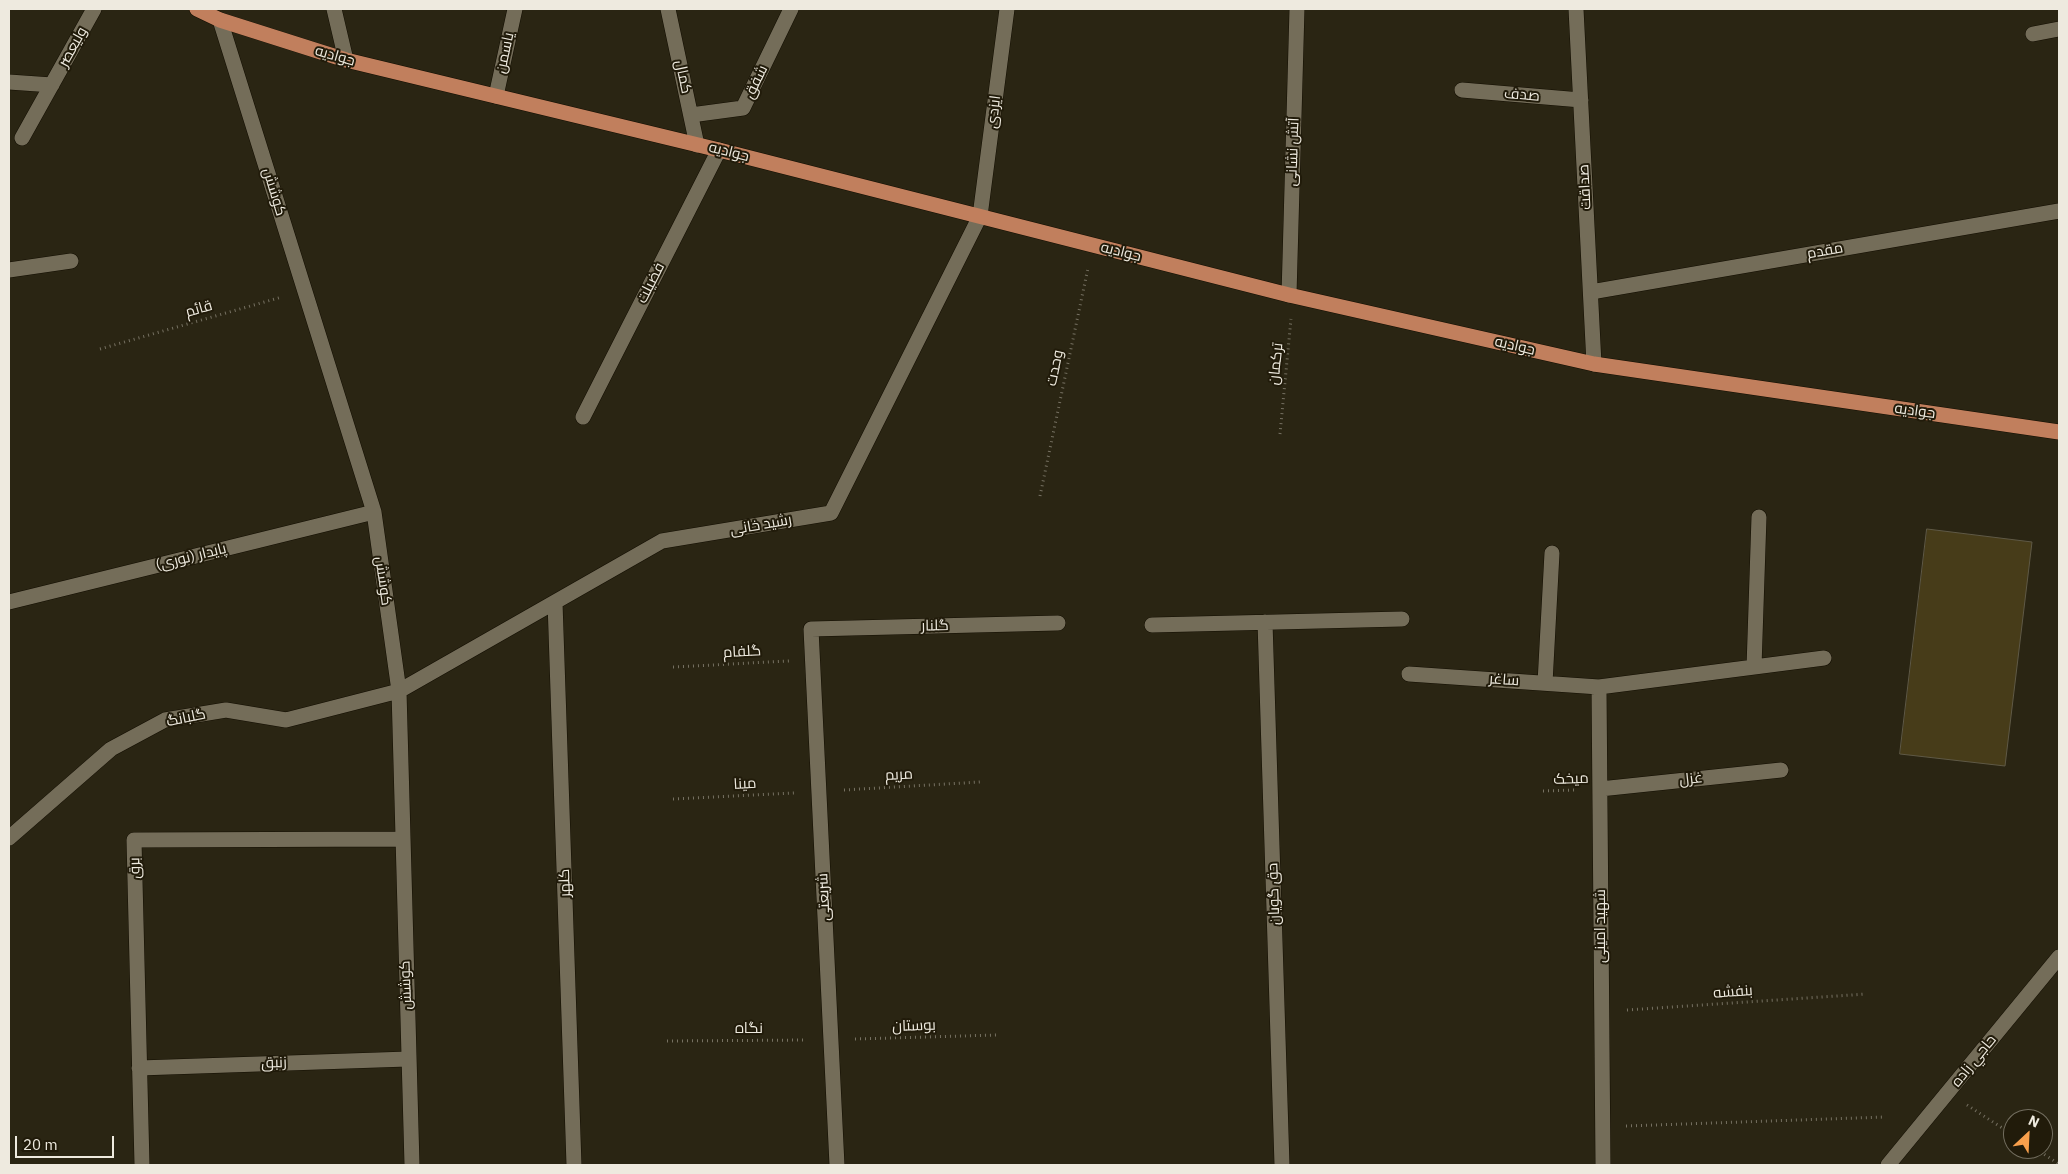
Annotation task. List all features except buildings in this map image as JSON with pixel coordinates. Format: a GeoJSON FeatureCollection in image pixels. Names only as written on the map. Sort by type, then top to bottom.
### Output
{"type":"FeatureCollection","features":[{"type":"Feature","properties":{"kind":"main road","name":"جوادیه"},"geometry":{"type":"LineString","coordinates":[[197,9],[220,20],[346,60],[719,150],[1291,296],[1594,364],[2059,432]]}},
{"type":"Feature","properties":{"kind":"street","name":"ولیعصر"},"geometry":{"type":"LineString","coordinates":[[22,138],[94,9]]}},
{"type":"Feature","properties":{"kind":"street"},"geometry":{"type":"LineString","coordinates":[[334,9],[346,60]]}},
{"type":"Feature","properties":{"kind":"street","name":"یاسمن"},"geometry":{"type":"LineString","coordinates":[[496,96],[515,9]]}},
{"type":"Feature","properties":{"kind":"street","name":"کمال"},"geometry":{"type":"LineString","coordinates":[[668,9],[697,145]]}},
{"type":"Feature","properties":{"kind":"street","name":"شفق"},"geometry":{"type":"LineString","coordinates":[[691,115],[744,108],[791,9]]}},
{"type":"Feature","properties":{"kind":"street","name":"ایزدی"},"geometry":{"type":"LineString","coordinates":[[980,216],[1007,9]]}},
{"type":"Feature","properties":{"kind":"street","name":"آتش نشانی"},"geometry":{"type":"LineString","coordinates":[[1291,296],[1297,9]]}},
{"type":"Feature","properties":{"kind":"street","name":"صداقت"},"geometry":{"type":"LineString","coordinates":[[1576,9],[1594,364]]}},
{"type":"Feature","properties":{"kind":"street","name":"کوشش"},"geometry":{"type":"LineString","coordinates":[[220,20],[374,512],[399,691],[412,1165]]}},
{"type":"Feature","properties":{"kind":"street"},"geometry":{"type":"LineString","coordinates":[[2033,34],[2059,29]]}},
{"type":"Feature","properties":{"kind":"street","name":"ولیعصر"},"geometry":{"type":"LineString","coordinates":[[9,82],[52,85]]}},
{"type":"Feature","properties":{"kind":"street","name":"صدف"},"geometry":{"type":"LineString","coordinates":[[1462,90],[1581,100]]}},
{"type":"Feature","properties":{"kind":"street","name":"فضیلت"},"geometry":{"type":"LineString","coordinates":[[584,417],[719,150]]}},
{"type":"Feature","properties":{"kind":"street","name":"مقدم"},"geometry":{"type":"LineString","coordinates":[[1591,292],[2059,211]]}},
{"type":"Feature","properties":{"kind":"street","name":"رشید خانی"},"geometry":{"type":"LineString","coordinates":[[399,691],[662,541],[831,513],[980,216]]}},
{"type":"Feature","properties":{"kind":"street"},"geometry":{"type":"LineString","coordinates":[[9,270],[71,261]]}},
{"type":"Feature","properties":{"kind":"street","name":"پایدار (نوری)"},"geometry":{"type":"LineString","coordinates":[[9,602],[374,512]]}},
{"type":"Feature","properties":{"kind":"street"},"geometry":{"type":"LineString","coordinates":[[1754,667],[1759,517]]}},
{"type":"Feature","properties":{"kind":"street"},"geometry":{"type":"LineString","coordinates":[[1545,683],[1552,553]]}},
{"type":"Feature","properties":{"kind":"street","name":"کلهر"},"geometry":{"type":"LineString","coordinates":[[555,602],[574,1165]]}},
{"type":"Feature","properties":{"kind":"street"},"geometry":{"type":"LineString","coordinates":[[1152,625],[1402,619]]}},
{"type":"Feature","properties":{"kind":"street","name":"حق گویان"},"geometry":{"type":"LineString","coordinates":[[1266,622],[1282,1165]]}},
{"type":"Feature","properties":{"kind":"street","name":"گلنار"},"geometry":{"type":"LineString","coordinates":[[811,629],[1058,623]]}},
{"type":"Feature","properties":{"kind":"street","name":"شریعتی"},"geometry":{"type":"LineString","coordinates":[[811,629],[837,1165]]}},
{"type":"Feature","properties":{"kind":"street","name":"ساغر"},"geometry":{"type":"LineString","coordinates":[[1409,674],[1599,687],[1824,658]]}},
{"type":"Feature","properties":{"kind":"street","name":"شهید امینی"},"geometry":{"type":"LineString","coordinates":[[1599,687],[1603,1165]]}},
{"type":"Feature","properties":{"kind":"street","name":"گلبانگ"},"geometry":{"type":"LineString","coordinates":[[9,838],[111,749],[165,720],[226,710],[286,720],[399,691]]}},
{"type":"Feature","properties":{"kind":"street","name":"غزل"},"geometry":{"type":"LineString","coordinates":[[1600,789],[1781,770]]}},
{"type":"Feature","properties":{"kind":"street","name":"برق"},"geometry":{"type":"LineString","coordinates":[[142,1165],[134,840],[402,838]]}},
{"type":"Feature","properties":{"kind":"street","name":"حاجي زاده"},"geometry":{"type":"LineString","coordinates":[[1888,1165],[2059,957]]}},
{"type":"Feature","properties":{"kind":"street","name":"زنبق"},"geometry":{"type":"LineString","coordinates":[[139,1068],[408,1058]]}},
{"type":"Feature","properties":{"kind":"path","name":"وحدت"},"geometry":{"type":"LineString","coordinates":[[1040,496],[1093,245]]}},
{"type":"Feature","properties":{"kind":"path","name":"قائم"},"geometry":{"type":"LineString","coordinates":[[100,349],[304,290]]}},
{"type":"Feature","properties":{"kind":"path","name":"ترکمان"},"geometry":{"type":"LineString","coordinates":[[1280,434],[1291,296]]}},
{"type":"Feature","properties":{"kind":"path","name":"گلفام"},"geometry":{"type":"LineString","coordinates":[[673,667],[813,660]]}},
{"type":"Feature","properties":{"kind":"path","name":"مریم"},"geometry":{"type":"LineString","coordinates":[[819,792],[980,782]]}},
{"type":"Feature","properties":{"kind":"path","name":"میخک"},"geometry":{"type":"LineString","coordinates":[[1543,791],[1600,789]]}},
{"type":"Feature","properties":{"kind":"path","name":"مینا"},"geometry":{"type":"LineString","coordinates":[[673,799],[819,792]]}},
{"type":"Feature","properties":{"kind":"path","name":"بنفشه"},"geometry":{"type":"LineString","coordinates":[[1601,1012],[1866,994]]}},
{"type":"Feature","properties":{"kind":"path","name":"بوستان"},"geometry":{"type":"LineString","coordinates":[[832,1040],[997,1035]]}},
{"type":"Feature","properties":{"kind":"path","name":"نگاه"},"geometry":{"type":"LineString","coordinates":[[666,1040],[832,1040]]}},
{"type":"Feature","properties":{"kind":"path"},"geometry":{"type":"LineString","coordinates":[[1947,1093],[2003,1129]]}},
{"type":"Feature","properties":{"kind":"path"},"geometry":{"type":"LineString","coordinates":[[1603,1127],[1885,1117]]}}]}
